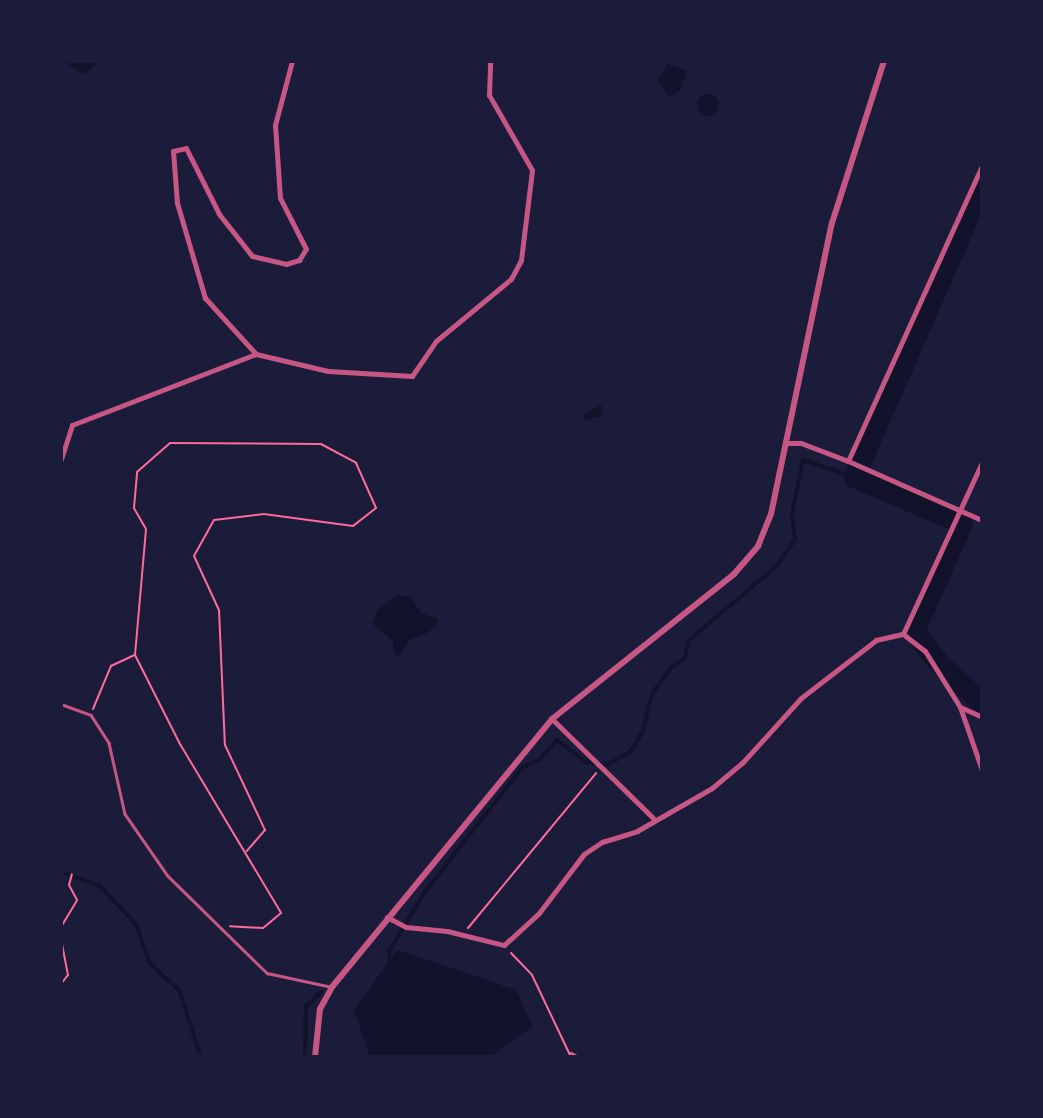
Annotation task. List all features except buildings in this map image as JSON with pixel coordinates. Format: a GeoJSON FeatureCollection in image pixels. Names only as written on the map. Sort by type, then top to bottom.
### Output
{"type":"FeatureCollection","features":[{"type":"Feature","properties":{"kind":"street"},"geometry":{"type":"LineString","coordinates":[[256,354],[205,298],[177,203],[173,152],[186,148],[219,214],[252,256],[286,264],[299,260],[306,249],[280,198],[275,125],[292,61]]}},
{"type":"Feature","properties":{"kind":"street"},"geometry":{"type":"LineString","coordinates":[[61,459],[72,425],[256,354],[328,371],[412,376],[436,341],[511,279],[522,260],[532,170],[489,95],[490,61]]}},
{"type":"Feature","properties":{"kind":"street"},"geometry":{"type":"LineString","coordinates":[[315,1057],[320,1009],[332,986],[552,719],[747,561],[771,514],[832,223],[884,61]]}},
{"type":"Feature","properties":{"kind":"street"},"geometry":{"type":"LineString","coordinates":[[849,461],[982,166]]}},
{"type":"Feature","properties":{"kind":"street"},"geometry":{"type":"LineString","coordinates":[[785,443],[801,443],[849,461],[982,520]]}},
{"type":"Feature","properties":{"kind":"street"},"geometry":{"type":"LineString","coordinates":[[903,634],[982,462]]}},
{"type":"Feature","properties":{"kind":"street"},"geometry":{"type":"LineString","coordinates":[[387,917],[406,928],[465,935],[504,945],[539,913],[584,854],[603,842],[637,831],[653,818],[712,788],[743,762],[801,698],[876,640],[903,634]]}},
{"type":"Feature","properties":{"kind":"street"},"geometry":{"type":"LineString","coordinates":[[903,634],[925,651],[960,707],[982,770]]}},
{"type":"Feature","properties":{"kind":"street"},"geometry":{"type":"LineString","coordinates":[[960,707],[982,717]]}},
{"type":"Feature","properties":{"kind":"street"},"geometry":{"type":"LineString","coordinates":[[552,719],[653,818]]}},
{"type":"Feature","properties":{"kind":"lane"},"geometry":{"type":"LineString","coordinates":[[61,704],[91,715],[109,743],[125,814],[168,876],[267,973],[332,986]]}},
{"type":"Feature","properties":{"kind":"path"},"geometry":{"type":"LineString","coordinates":[[219,925],[263,928],[281,913],[247,851],[180,744],[135,655],[146,529],[134,508],[137,472],[170,443],[321,444],[356,463],[376,508],[353,526],[264,514],[214,520],[194,556],[219,610],[225,746],[265,830],[247,851]]}},
{"type":"Feature","properties":{"kind":"path"},"geometry":{"type":"LineString","coordinates":[[91,715],[111,666],[135,655]]}},
{"type":"Feature","properties":{"kind":"path"},"geometry":{"type":"LineString","coordinates":[[465,935],[471,922],[601,767]]}},
{"type":"Feature","properties":{"kind":"path"},"geometry":{"type":"LineString","coordinates":[[61,927],[77,900],[69,885],[72,874]]}},
{"type":"Feature","properties":{"kind":"path"},"geometry":{"type":"LineString","coordinates":[[61,939],[68,975],[61,984]]}},
{"type":"Feature","properties":{"kind":"path"},"geometry":{"type":"LineString","coordinates":[[504,945],[532,975],[571,1057]]}},
{"type":"Feature","properties":{"kind":"path"},"geometry":{"type":"LineString","coordinates":[[570,1052],[579,1057]]}},
{"type":"Feature","properties":{"kind":"shaded area"},"geometry":{"type":"Polygon","coordinates":[[[64,61],[93,61],[95,65],[83,74],[64,61]]]}},
{"type":"Feature","properties":{"kind":"shaded area"},"geometry":{"type":"Polygon","coordinates":[[[667,64],[687,71],[681,90],[669,97],[658,81],[667,64]]]}},
{"type":"Feature","properties":{"kind":"shaded area"},"geometry":{"type":"Polygon","coordinates":[[[708,94],[716,97],[719,105],[716,113],[708,116],[700,113],[697,105],[700,97],[708,94]]]}},
{"type":"Feature","properties":{"kind":"shaded area"},"geometry":{"type":"Polygon","coordinates":[[[601,405],[603,416],[584,420],[585,414],[601,405]]]}},
{"type":"Feature","properties":{"kind":"shaded area"},"geometry":{"type":"Polygon","coordinates":[[[396,595],[410,597],[421,613],[440,620],[429,632],[409,640],[400,656],[395,654],[393,641],[372,623],[378,610],[396,595]]]}},
{"type":"Feature","properties":{"kind":"shaded area"},"geometry":{"type":"Polygon","coordinates":[[[397,950],[516,990],[533,1026],[490,1057],[370,1057],[354,1010],[397,950]]]}},
{"type":"Feature","properties":{"kind":"waterway"},"geometry":{"type":"LineString","coordinates":[[982,185],[854,477],[962,523],[914,631],[938,662],[982,703]]}},
{"type":"Feature","properties":{"kind":"waterway"},"geometry":{"type":"LineString","coordinates":[[390,966],[389,952],[424,893],[522,768],[539,760],[557,740],[586,762],[607,765],[631,751],[643,731],[652,694],[671,668],[685,658],[688,641],[776,567],[795,540],[792,514],[803,460],[854,477]]}},
{"type":"Feature","properties":{"kind":"waterway"},"geometry":{"type":"LineString","coordinates":[[61,872],[100,886],[137,925],[150,963],[180,991],[201,1057]]}},
{"type":"Feature","properties":{"kind":"waterway"},"geometry":{"type":"LineString","coordinates":[[305,1057],[306,1007],[321,992]]}}]}
